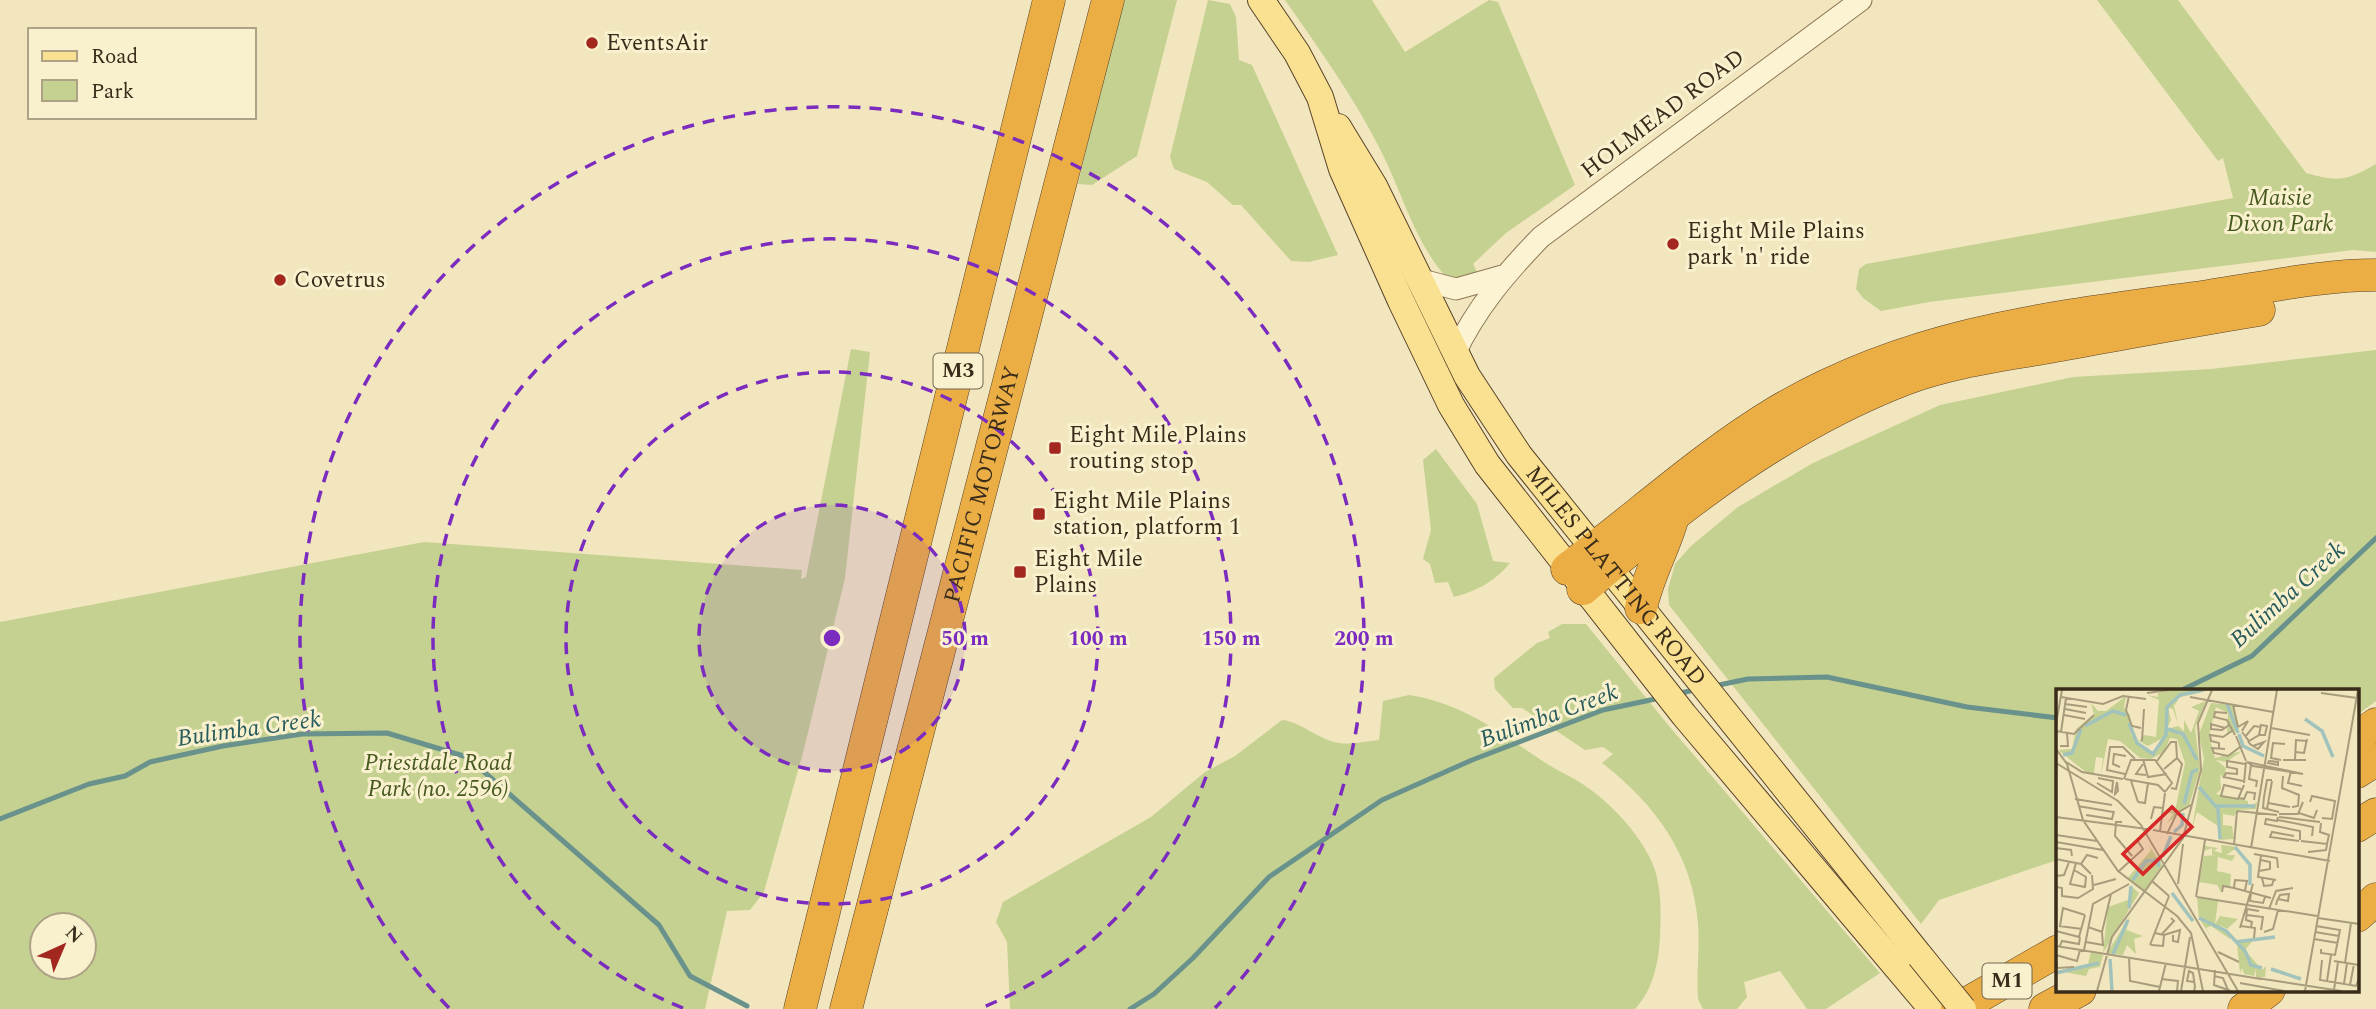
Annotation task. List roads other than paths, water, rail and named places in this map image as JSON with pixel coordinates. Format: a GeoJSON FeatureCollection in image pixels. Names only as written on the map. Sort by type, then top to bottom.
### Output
{"type":"FeatureCollection","features":[{"type":"Feature","properties":{"kind":"highway","name":"M3"},"geometry":{"type":"LineString","coordinates":[[800,1009],[1049,0]]}},
{"type":"Feature","properties":{"kind":"highway","name":"PACIFIC MOTORWAY"},"geometry":{"type":"LineString","coordinates":[[846,1009],[1108,0]]}},
{"type":"Feature","properties":{"kind":"highway"},"geometry":{"type":"LineString","coordinates":[[1575,579],[1715,454],[1777,412],[1828,385],[1920,348],[2020,323],[2376,275]]}},
{"type":"Feature","properties":{"kind":"highway"},"geometry":{"type":"LineString","coordinates":[[1601,558],[1673,516],[1760,451],[1833,412],[1907,379],[1954,365],[2039,349],[2376,292]]}},
{"type":"Feature","properties":{"kind":"highway"},"geometry":{"type":"LineString","coordinates":[[1641,608],[1647,582],[1665,547],[1673,516]]}},
{"type":"Feature","properties":{"kind":"highway"},"geometry":{"type":"LineString","coordinates":[[2358,736],[2376,724]]}},
{"type":"Feature","properties":{"kind":"highway"},"geometry":{"type":"LineString","coordinates":[[2358,771],[2376,760]]}},
{"type":"Feature","properties":{"kind":"highway"},"geometry":{"type":"LineString","coordinates":[[2358,825],[2376,814]]}},
{"type":"Feature","properties":{"kind":"highway"},"geometry":{"type":"LineString","coordinates":[[2358,915],[2376,899]]}},
{"type":"Feature","properties":{"kind":"highway","name":"M1"},"geometry":{"type":"LineString","coordinates":[[1957,1009],[2056,952]]}},
{"type":"Feature","properties":{"kind":"highway"},"geometry":{"type":"LineString","coordinates":[[2045,1009],[2076,992]]}},
{"type":"Feature","properties":{"kind":"highway"},"geometry":{"type":"LineString","coordinates":[[2077,1009],[2099,992]]}},
{"type":"Feature","properties":{"kind":"highway"},"geometry":{"type":"LineString","coordinates":[[2244,1009],[2266,992]]}},
{"type":"Feature","properties":{"kind":"main road","name":"MILES PLATTING ROAD"},"geometry":{"type":"LineString","coordinates":[[1261,0],[1297,53],[1325,108],[1359,159],[1455,352],[1519,456],[1720,706],[1909,961],[1932,1009]]}},
{"type":"Feature","properties":{"kind":"main road","name":"MILES PLATTING ROAD"},"geometry":{"type":"LineString","coordinates":[[1325,108],[1342,169],[1451,405],[1506,492],[1684,715],[1909,961],[1963,1009]]}},
{"type":"Feature","properties":{"kind":"street","name":"HOLMEAD ROAD"},"geometry":{"type":"LineString","coordinates":[[1455,352],[1472,320],[1502,276],[1541,237],[1861,0]]}},
{"type":"Feature","properties":{"kind":"street","name":"HOLMEAD ROAD"},"geometry":{"type":"LineString","coordinates":[[1418,279],[1456,289],[1502,276]]}},
{"type":"Feature","properties":{"kind":"waterway","name":"Bulimba Creek"},"geometry":{"type":"LineString","coordinates":[[2184,689],[2252,656],[2376,538]]}},
{"type":"Feature","properties":{"kind":"waterway","name":"Bulimba Creek"},"geometry":{"type":"LineString","coordinates":[[1714,686],[1748,679],[1827,677],[1967,707],[2056,718]]}},
{"type":"Feature","properties":{"kind":"waterway","name":"Bulimba Creek"},"geometry":{"type":"LineString","coordinates":[[1677,694],[1698,689]]}},
{"type":"Feature","properties":{"kind":"waterway","name":"Bulimba Creek"},"geometry":{"type":"LineString","coordinates":[[1130,1009],[1154,994],[1193,958],[1269,877],[1382,800],[1472,760],[1603,710],[1660,698]]}},
{"type":"Feature","properties":{"kind":"waterway","name":"Bulimba Creek"},"geometry":{"type":"LineString","coordinates":[[0,819],[89,784],[125,776],[150,762],[223,746],[302,734],[387,733],[467,757],[659,925],[690,976],[747,1006]]}},
{"type":"Feature","properties":{"kind":"place","name":"EventsAir"},"geometry":{"type":"Point","coordinates":[592,43]}},
{"type":"Feature","properties":{"kind":"place","name":"Eight Mile Plains park 'n' ride"},"geometry":{"type":"Point","coordinates":[1673,244]}},
{"type":"Feature","properties":{"kind":"place","name":"Covetrus"},"geometry":{"type":"Point","coordinates":[280,280]}},
{"type":"Feature","properties":{"kind":"place","name":"Eight Mile Plains routing stop"},"geometry":{"type":"Point","coordinates":[1055,448]}},
{"type":"Feature","properties":{"kind":"place","name":"Eight Mile Plains station, platform 1"},"geometry":{"type":"Point","coordinates":[1039,514]}},
{"type":"Feature","properties":{"kind":"place","name":"Eight Mile Plains"},"geometry":{"type":"Point","coordinates":[1020,572]}},
{"type":"Feature","properties":{"kind":"park label","name":"Maisie Dixon Park"},"geometry":{"type":"Point","coordinates":[2280,211]}},
{"type":"Feature","properties":{"kind":"park label","name":"Priestdale Road Park (no. 2596)"},"geometry":{"type":"Point","coordinates":[438,776]}}]}
